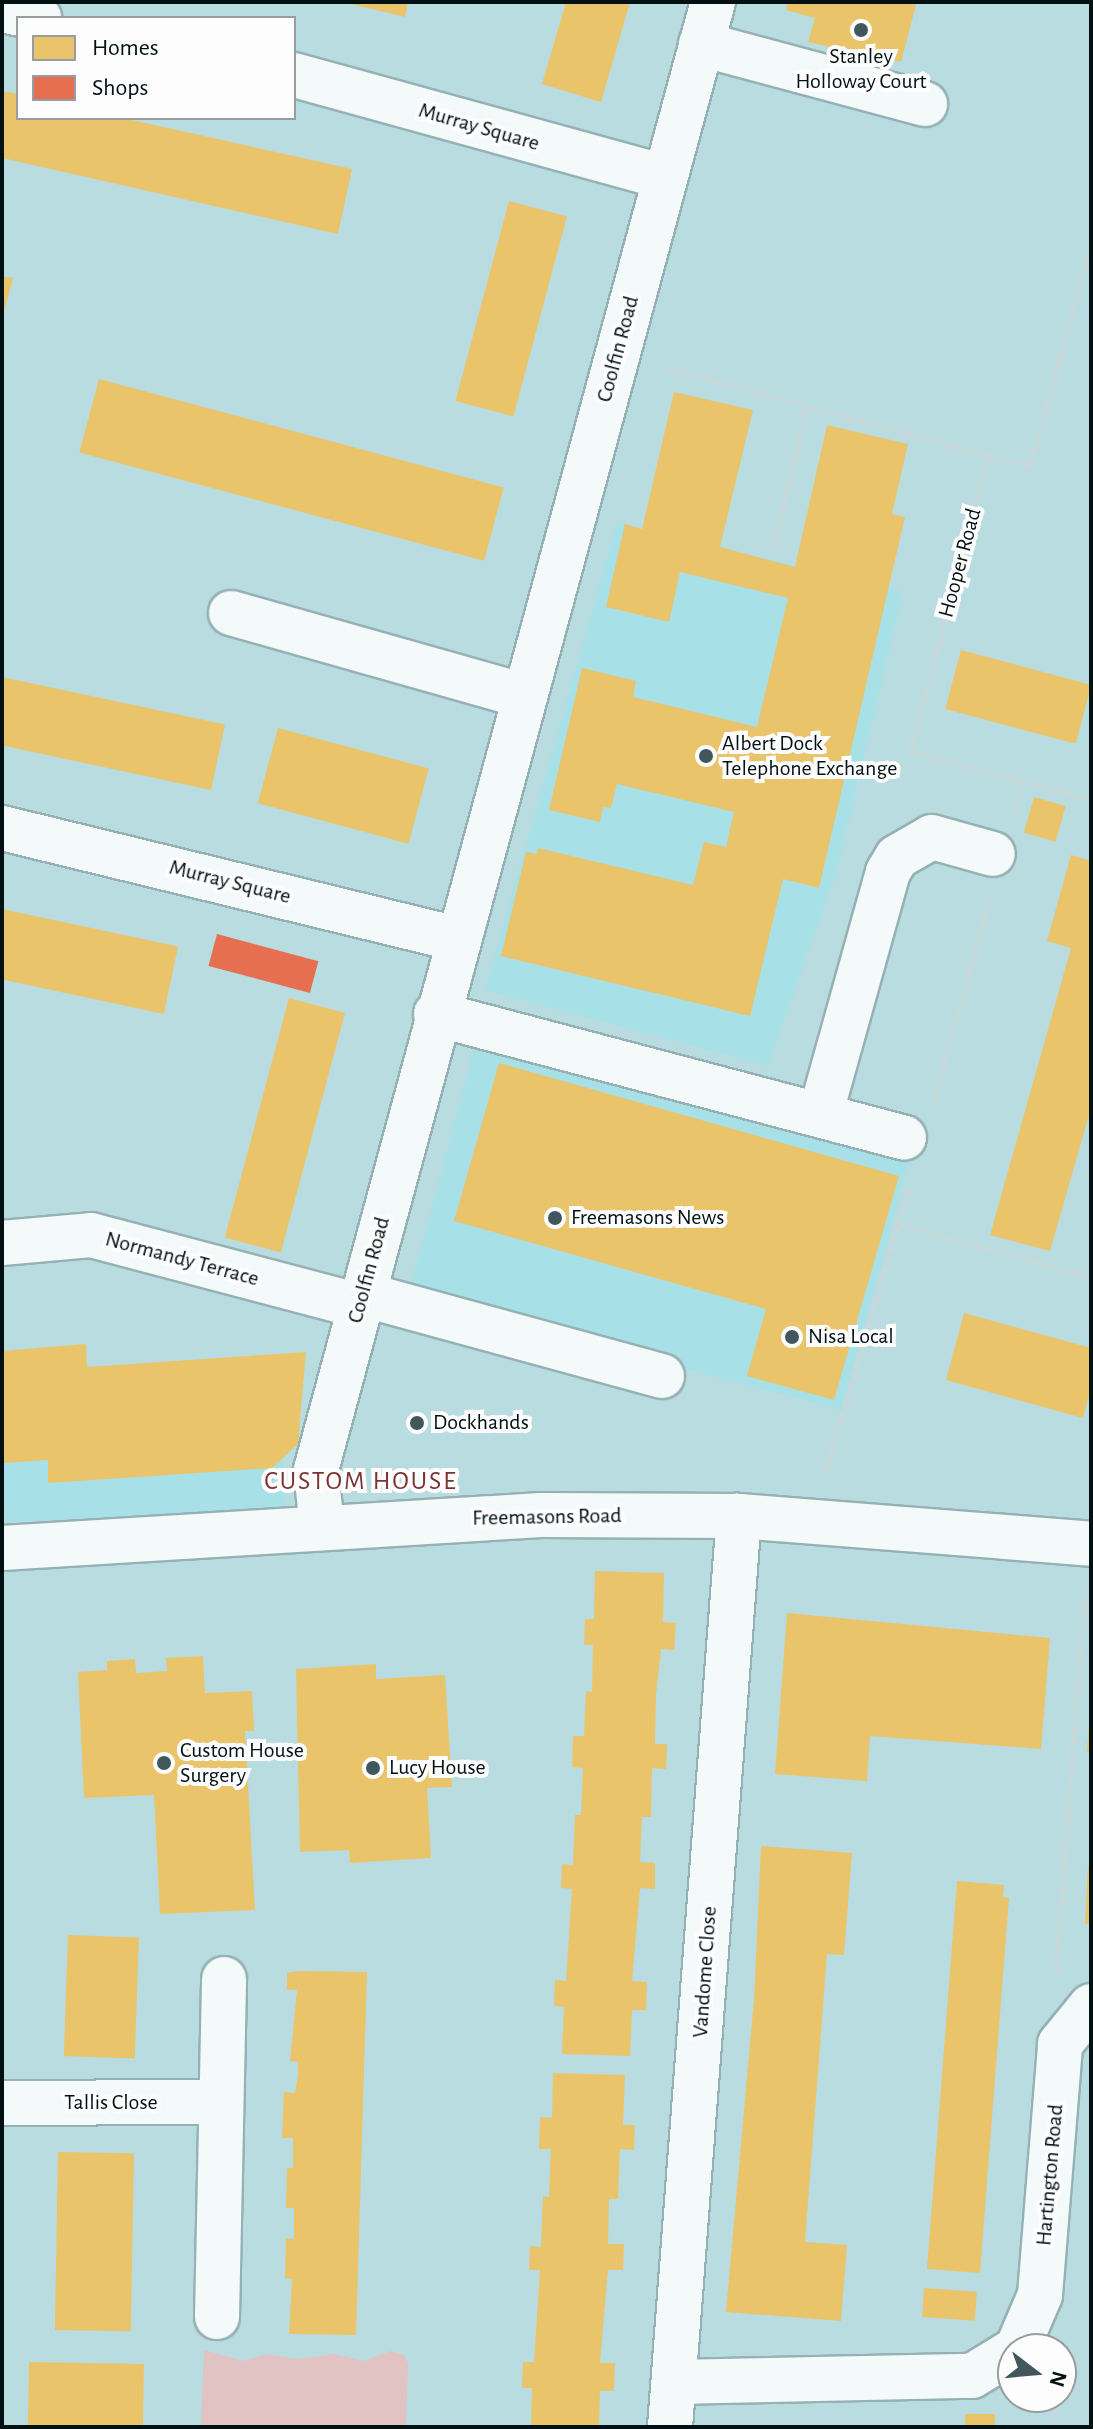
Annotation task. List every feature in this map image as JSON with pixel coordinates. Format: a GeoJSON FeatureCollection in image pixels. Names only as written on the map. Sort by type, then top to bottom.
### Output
{"type":"FeatureCollection","features":[{"type":"Feature","properties":{"kind":"street","name":"Coolfin Road"},"geometry":{"type":"LineString","coordinates":[[322,1528],[316,1470],[436,1014],[713,2]]}},
{"type":"Feature","properties":{"kind":"street"},"geometry":{"type":"LineString","coordinates":[[2,10],[30,16]]}},
{"type":"Feature","properties":{"kind":"street"},"geometry":{"type":"LineString","coordinates":[[701,44],[925,104]]}},
{"type":"Feature","properties":{"kind":"street","name":"Murray Square"},"geometry":{"type":"LineString","coordinates":[[296,76],[664,177]]}},
{"type":"Feature","properties":{"kind":"street"},"geometry":{"type":"LineString","coordinates":[[231,613],[524,696]]}},
{"type":"Feature","properties":{"kind":"street","name":"Murray Square"},"geometry":{"type":"LineString","coordinates":[[2,828],[458,939]]}},
{"type":"Feature","properties":{"kind":"street"},"geometry":{"type":"LineString","coordinates":[[821,1112],[888,872],[897,857],[932,837],[993,854]]}},
{"type":"Feature","properties":{"kind":"street"},"geometry":{"type":"LineString","coordinates":[[436,1014],[821,1112],[904,1138]]}},
{"type":"Feature","properties":{"kind":"street","name":"Normandy Terrace"},"geometry":{"type":"LineString","coordinates":[[2,1243],[91,1235],[361,1300]]}},
{"type":"Feature","properties":{"kind":"street"},"geometry":{"type":"LineString","coordinates":[[361,1300],[662,1376]]}},
{"type":"Feature","properties":{"kind":"street","name":"Freemasons Road"},"geometry":{"type":"LineString","coordinates":[[2,1548],[541,1515],[739,1516],[1090,1544]]}},
{"type":"Feature","properties":{"kind":"street","name":"Vandome Close"},"geometry":{"type":"LineString","coordinates":[[670,2427],[739,1516]]}},
{"type":"Feature","properties":{"kind":"street"},"geometry":{"type":"LineString","coordinates":[[217,2317],[224,1979]]}},
{"type":"Feature","properties":{"kind":"street","name":"Hartington Road"},"geometry":{"type":"LineString","coordinates":[[1023,2333],[1040,2295],[1060,2044],[1091,2006]]}},
{"type":"Feature","properties":{"kind":"street","name":"Tallis Close"},"geometry":{"type":"LineString","coordinates":[[2,2103],[220,2102]]}},
{"type":"Feature","properties":{"kind":"street","name":"Hartington Road"},"geometry":{"type":"LineString","coordinates":[[674,2382],[972,2376],[997,2361]]}},
{"type":"Feature","properties":{"kind":"path"},"geometry":{"type":"LineString","coordinates":[[651,363],[1030,466],[1090,251]]}},
{"type":"Feature","properties":{"kind":"path"},"geometry":{"type":"LineString","coordinates":[[773,552],[807,406]]}},
{"type":"Feature","properties":{"kind":"path","name":"Hooper Road"},"geometry":{"type":"LineString","coordinates":[[988,456],[911,751],[1091,800]]}},
{"type":"Feature","properties":{"kind":"path"},"geometry":{"type":"LineString","coordinates":[[898,1224],[1090,1275]]}},
{"type":"Feature","properties":{"kind":"path"},"geometry":{"type":"LineString","coordinates":[[1055,1959],[1090,1544]]}},
{"type":"Feature","properties":{"kind":"shaded area","name":"Albert Dock Telephone Exchange"},"geometry":{"type":"Polygon","coordinates":[[[617,523],[903,591],[836,874],[768,1066],[485,990],[617,523]]]}},
{"type":"Feature","properties":{"kind":"shaded area"},"geometry":{"type":"Polygon","coordinates":[[[476,1042],[910,1158],[842,1410],[408,1294],[476,1042]]]}},
{"type":"Feature","properties":{"kind":"shaded area"},"geometry":{"type":"Polygon","coordinates":[[[281,1431],[285,1508],[5,1523],[2,1446],[281,1431]]]}},
{"type":"Feature","properties":{"kind":"shaded area"},"geometry":{"type":"Polygon","coordinates":[[[204,2350],[243,2361],[267,2354],[297,2359],[334,2354],[364,2361],[391,2351],[404,2355],[408,2363],[406,2427],[201,2427],[204,2350]]]}},
{"type":"Feature","properties":{"kind":"building: Homes"},"geometry":{"type":"Polygon","coordinates":[[[343,2],[408,2],[405,17],[343,2]]]}},
{"type":"Feature","properties":{"kind":"building: Homes"},"geometry":{"type":"Polygon","coordinates":[[[566,2],[630,2],[601,102],[542,84],[566,2]]]}},
{"type":"Feature","properties":{"kind":"building: Homes","name":"Stanley Holloway Court"},"geometry":{"type":"Polygon","coordinates":[[[788,2],[905,2],[916,5],[901,62],[808,42],[815,18],[786,10],[788,2]]]}},
{"type":"Feature","properties":{"kind":"building: Homes"},"geometry":{"type":"Polygon","coordinates":[[[2,91],[16,94],[16,120],[132,120],[352,169],[338,234],[2,158],[2,91]]]}},
{"type":"Feature","properties":{"kind":"building: Homes"},"geometry":{"type":"Polygon","coordinates":[[[509,201],[567,217],[513,416],[455,401],[509,201]]]}},
{"type":"Feature","properties":{"kind":"building: Homes"},"geometry":{"type":"Polygon","coordinates":[[[2,276],[13,278],[3,316],[2,316],[2,276]]]}},
{"type":"Feature","properties":{"kind":"building: Homes"},"geometry":{"type":"Polygon","coordinates":[[[99,379],[504,487],[484,561],[79,452],[99,379]]]}},
{"type":"Feature","properties":{"kind":"building: Homes","name":"Albert Dock Telephone Exchange"},"geometry":{"type":"Polygon","coordinates":[[[674,392],[753,410],[720,547],[795,567],[827,425],[908,444],[892,514],[905,517],[819,888],[783,879],[750,1016],[501,956],[526,852],[537,854],[538,848],[693,885],[704,842],[726,847],[734,812],[617,784],[611,808],[603,807],[600,822],[549,810],[582,668],[636,681],[633,697],[757,727],[788,598],[680,572],[669,622],[606,607],[625,524],[642,529],[674,392]]]}},
{"type":"Feature","properties":{"kind":"building: Homes"},"geometry":{"type":"Polygon","coordinates":[[[961,650],[1091,685],[1076,744],[945,709],[961,650]]]}},
{"type":"Feature","properties":{"kind":"building: Homes"},"geometry":{"type":"Polygon","coordinates":[[[2,677],[225,724],[211,790],[2,745],[2,677]]]}},
{"type":"Feature","properties":{"kind":"building: Homes"},"geometry":{"type":"Polygon","coordinates":[[[278,728],[429,768],[408,844],[258,803],[278,728]]]}},
{"type":"Feature","properties":{"kind":"building: Homes"},"geometry":{"type":"Polygon","coordinates":[[[1034,797],[1066,806],[1056,842],[1024,833],[1034,797]]]}},
{"type":"Feature","properties":{"kind":"building: Homes"},"geometry":{"type":"Polygon","coordinates":[[[1071,855],[1091,861],[1091,1108],[1050,1251],[990,1235],[1071,948],[1047,941],[1071,855]]]}},
{"type":"Feature","properties":{"kind":"building: Homes"},"geometry":{"type":"Polygon","coordinates":[[[2,909],[178,946],[164,1014],[2,980],[2,909]]]}},
{"type":"Feature","properties":{"kind":"building: Homes"},"geometry":{"type":"Polygon","coordinates":[[[289,998],[345,1013],[281,1253],[225,1238],[289,998]]]}},
{"type":"Feature","properties":{"kind":"building: Homes"},"geometry":{"type":"Polygon","coordinates":[[[499,1063],[899,1176],[834,1400],[747,1376],[766,1309],[454,1221],[499,1063]]]}},
{"type":"Feature","properties":{"kind":"building: Homes"},"geometry":{"type":"Polygon","coordinates":[[[964,1313],[1091,1348],[1091,1387],[1083,1418],[946,1380],[964,1313]]]}},
{"type":"Feature","properties":{"kind":"building: Homes"},"geometry":{"type":"Polygon","coordinates":[[[86,1344],[87,1367],[306,1352],[298,1444],[272,1468],[48,1483],[48,1460],[2,1463],[2,1351],[86,1344]]]}},
{"type":"Feature","properties":{"kind":"building: Homes"},"geometry":{"type":"Polygon","coordinates":[[[595,1571],[664,1573],[663,1622],[676,1623],[674,1650],[661,1649],[656,1694],[655,1744],[667,1744],[666,1769],[652,1768],[651,1817],[642,1817],[640,1862],[655,1863],[655,1889],[640,1888],[632,1981],[647,1982],[646,2010],[632,2010],[630,2056],[562,2054],[564,2007],[554,2006],[555,1980],[566,1981],[572,1889],[561,1888],[562,1864],[573,1865],[575,1815],[581,1815],[583,1768],[572,1767],[573,1736],[584,1736],[586,1691],[592,1692],[593,1645],[584,1645],[585,1619],[594,1619],[595,1571]]]}},
{"type":"Feature","properties":{"kind":"building: Homes"},"geometry":{"type":"Polygon","coordinates":[[[787,1613],[1050,1638],[1041,1749],[870,1736],[867,1781],[775,1774],[787,1613]]]}},
{"type":"Feature","properties":{"kind":"building: Homes","name":"Custom House Surgery"},"geometry":{"type":"Polygon","coordinates":[[[203,1656],[205,1693],[252,1691],[254,1731],[245,1731],[255,1910],[160,1914],[154,1795],[84,1798],[78,1672],[107,1670],[107,1661],[135,1659],[136,1673],[167,1671],[166,1658],[203,1656]]]}},
{"type":"Feature","properties":{"kind":"building: Homes","name":"Lucy House"},"geometry":{"type":"Polygon","coordinates":[[[376,1664],[376,1679],[445,1675],[452,1787],[427,1788],[431,1858],[350,1863],[349,1850],[300,1852],[296,1669],[376,1664]]]}},
{"type":"Feature","properties":{"kind":"building: Homes"},"geometry":{"type":"Polygon","coordinates":[[[1089,1725],[1091,1752],[1087,1752],[1089,1725]]]}},
{"type":"Feature","properties":{"kind":"building: Homes"},"geometry":{"type":"Polygon","coordinates":[[[761,1846],[852,1853],[844,1955],[827,1954],[805,2242],[847,2245],[841,2321],[726,2312],[754,1999],[761,1846]]]}},
{"type":"Feature","properties":{"kind":"building: Homes"},"geometry":{"type":"Polygon","coordinates":[[[1088,1866],[1091,1866],[1091,1924],[1085,1924],[1088,1866]]]}},
{"type":"Feature","properties":{"kind":"building: Homes"},"geometry":{"type":"Polygon","coordinates":[[[957,1881],[1004,1885],[1003,1897],[1009,1898],[980,2273],[927,2269],[957,1881]]]}},
{"type":"Feature","properties":{"kind":"building: Homes"},"geometry":{"type":"Polygon","coordinates":[[[68,1935],[139,1937],[135,2058],[64,2056],[68,1935]]]}},
{"type":"Feature","properties":{"kind":"building: Homes"},"geometry":{"type":"Polygon","coordinates":[[[367,1972],[356,2335],[289,2334],[292,2279],[285,2278],[286,2238],[294,2239],[294,2208],[286,2208],[287,2168],[293,2168],[293,2138],[282,2138],[284,2092],[295,2093],[298,2075],[298,2062],[290,2061],[297,1990],[287,1990],[287,1973],[367,1972]]]}},
{"type":"Feature","properties":{"kind":"building: Homes"},"geometry":{"type":"Polygon","coordinates":[[[553,2073],[625,2075],[623,2125],[635,2125],[634,2150],[620,2149],[618,2199],[609,2199],[608,2244],[624,2244],[623,2270],[608,2270],[600,2363],[615,2363],[614,2391],[600,2391],[599,2427],[531,2427],[532,2388],[522,2388],[523,2362],[534,2362],[540,2270],[529,2270],[530,2246],[541,2247],[543,2196],[549,2197],[551,2149],[539,2149],[540,2117],[552,2118],[553,2073]]]}},
{"type":"Feature","properties":{"kind":"building: Homes"},"geometry":{"type":"Polygon","coordinates":[[[58,2152],[134,2153],[131,2331],[55,2330],[58,2152]]]}},
{"type":"Feature","properties":{"kind":"building: Homes"},"geometry":{"type":"Polygon","coordinates":[[[924,2288],[977,2292],[975,2321],[922,2317],[924,2288]]]}},
{"type":"Feature","properties":{"kind":"building: Homes"},"geometry":{"type":"Polygon","coordinates":[[[29,2362],[144,2364],[143,2427],[28,2427],[29,2362]]]}},
{"type":"Feature","properties":{"kind":"building: Homes"},"geometry":{"type":"Polygon","coordinates":[[[965,2414],[995,2414],[995,2427],[965,2427],[965,2414]]]}},
{"type":"Feature","properties":{"kind":"building: Shops"},"geometry":{"type":"Polygon","coordinates":[[[217,934],[318,961],[310,993],[208,966],[217,934]]]}},
{"type":"Feature","properties":{"kind":"place","name":"Stanley Holloway Court"},"geometry":{"type":"Point","coordinates":[861,30]}},
{"type":"Feature","properties":{"kind":"place","name":"Albert Dock Telephone Exchange"},"geometry":{"type":"Point","coordinates":[706,756]}},
{"type":"Feature","properties":{"kind":"place","name":"Freemasons News"},"geometry":{"type":"Point","coordinates":[555,1218]}},
{"type":"Feature","properties":{"kind":"place","name":"Nisa Local"},"geometry":{"type":"Point","coordinates":[792,1337]}},
{"type":"Feature","properties":{"kind":"place","name":"Dockhands"},"geometry":{"type":"Point","coordinates":[417,1423]}},
{"type":"Feature","properties":{"kind":"place","name":"Custom House Surgery"},"geometry":{"type":"Point","coordinates":[164,1763]}},
{"type":"Feature","properties":{"kind":"place","name":"Lucy House"},"geometry":{"type":"Point","coordinates":[373,1768]}},
{"type":"Feature","properties":{"kind":"district","name":"CUSTOM HOUSE"},"geometry":{"type":"Point","coordinates":[361,1482]}}]}
